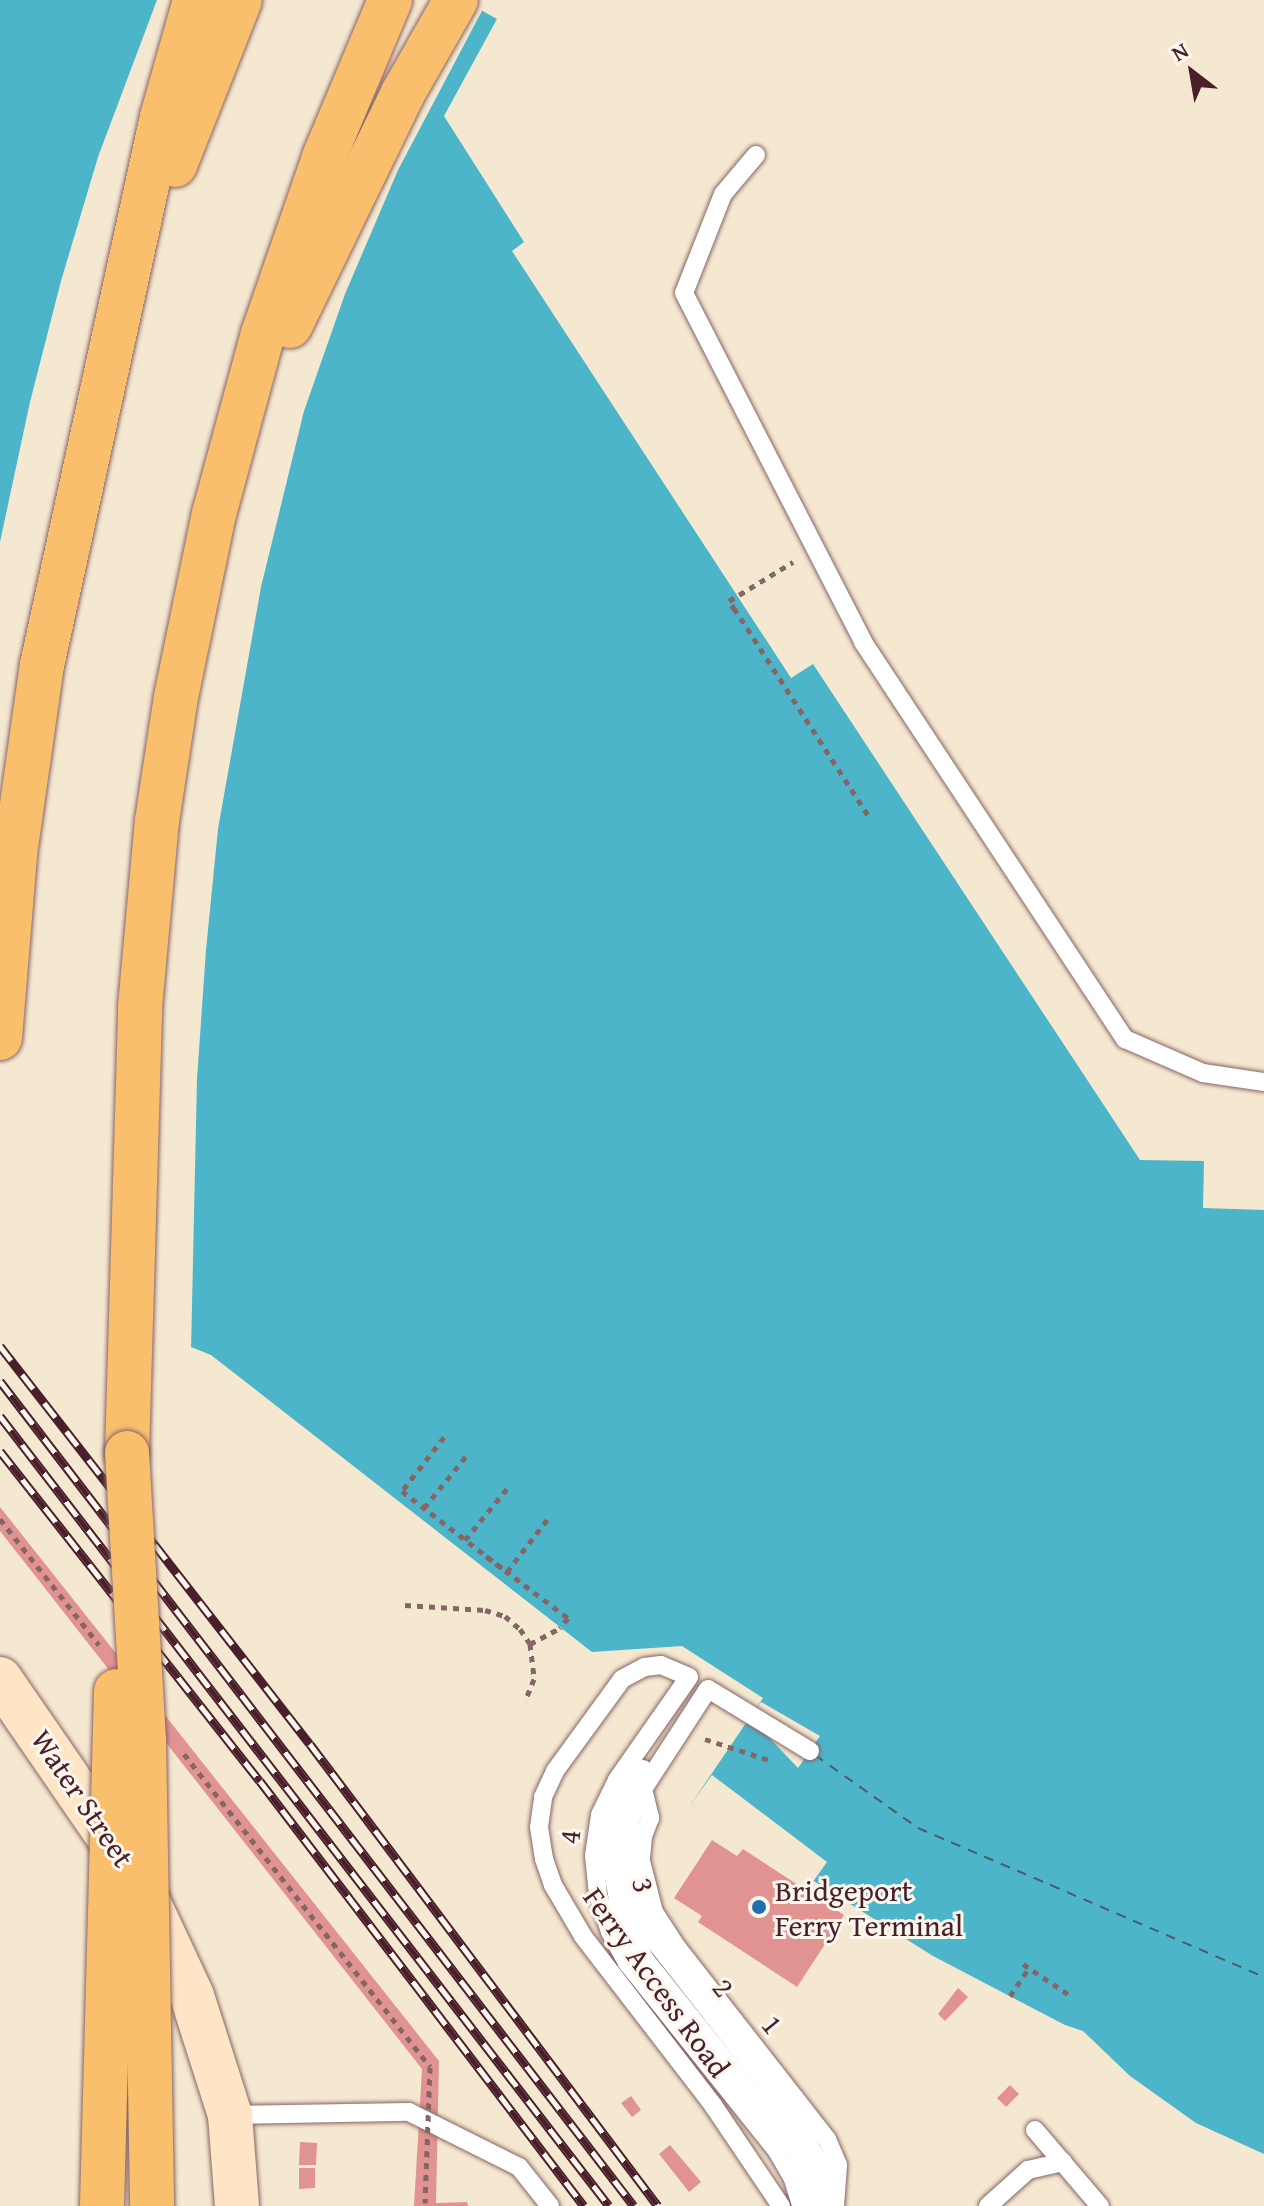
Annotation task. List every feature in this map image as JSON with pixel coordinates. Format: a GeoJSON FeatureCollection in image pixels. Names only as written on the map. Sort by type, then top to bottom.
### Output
{"type":"FeatureCollection","features":[{"type":"Feature","properties":{"kind":"highway"},"geometry":{"type":"LineString","coordinates":[[0,1038],[8,918],[48,634],[162,117],[195,0]]}},
{"type":"Feature","properties":{"kind":"highway"},"geometry":{"type":"LineString","coordinates":[[83,473],[150,238],[240,0]]}},
{"type":"Feature","properties":{"kind":"highway"},"geometry":{"type":"LineString","coordinates":[[102,2206],[110,1831],[127,1453],[136,1076],[150,883],[179,682],[229,455],[303,214],[390,0]]}},
{"type":"Feature","properties":{"kind":"highway"},"geometry":{"type":"LineString","coordinates":[[229,455],[372,153],[456,0]]}},
{"type":"Feature","properties":{"kind":"highway"},"geometry":{"type":"LineString","coordinates":[[127,1453],[144,1741],[152,2206]]}},
{"type":"Feature","properties":{"kind":"main road","name":"Water Street"},"geometry":{"type":"LineString","coordinates":[[0,1679],[137,1878],[192,1996],[230,2115],[237,2206]]}},
{"type":"Feature","properties":{"kind":"lane"},"geometry":{"type":"LineString","coordinates":[[756,155],[723,194],[684,293],[863,642],[1125,1039],[1203,1073],[1264,1082]]}},
{"type":"Feature","properties":{"kind":"lane","name":"Ferry Access Road"},"geometry":{"type":"LineString","coordinates":[[781,2206],[713,2105],[583,1936],[553,1885],[544,1859],[539,1827],[543,1797],[566,1754],[622,1679],[633,1671],[661,1665],[699,1683],[810,1751]]}},
{"type":"Feature","properties":{"kind":"lane","name":"2"},"geometry":{"type":"LineString","coordinates":[[699,1683],[630,1819],[624,1849],[632,1894],[658,1948],[801,2128],[822,2170],[824,2206]]}},
{"type":"Feature","properties":{"kind":"lane","name":"4"},"geometry":{"type":"LineString","coordinates":[[699,1683],[617,1780],[600,1815],[594,1855],[598,1895],[610,1932],[627,1963],[777,2151],[793,2179],[801,2206]]}},
{"type":"Feature","properties":{"kind":"lane","name":"3"},"geometry":{"type":"LineString","coordinates":[[699,1683],[620,1803],[612,1823],[609,1850],[613,1882],[620,1911],[644,1958],[799,2153],[810,2180],[815,2206]]}},
{"type":"Feature","properties":{"kind":"lane","name":"1"},"geometry":{"type":"LineString","coordinates":[[643,1789],[650,1818],[643,1836],[641,1861],[654,1912],[676,1946],[827,2139],[838,2165],[835,2206]]}},
{"type":"Feature","properties":{"kind":"lane"},"geometry":{"type":"LineString","coordinates":[[230,2115],[409,2112],[519,2167],[550,2206]]}},
{"type":"Feature","properties":{"kind":"lane"},"geometry":{"type":"LineString","coordinates":[[1035,2130],[1100,2206]]}},
{"type":"Feature","properties":{"kind":"lane"},"geometry":{"type":"LineString","coordinates":[[988,2206],[1028,2170],[1063,2162]]}},
{"type":"Feature","properties":{"kind":"path"},"geometry":{"type":"LineString","coordinates":[[815,549],[729,601],[868,815]]}},
{"type":"Feature","properties":{"kind":"path"},"geometry":{"type":"LineString","coordinates":[[734,608],[777,675]]}},
{"type":"Feature","properties":{"kind":"path"},"geometry":{"type":"LineString","coordinates":[[444,1437],[402,1491],[507,1572],[550,1516]]}},
{"type":"Feature","properties":{"kind":"path"},"geometry":{"type":"LineString","coordinates":[[424,1508],[467,1455]]}},
{"type":"Feature","properties":{"kind":"path"},"geometry":{"type":"LineString","coordinates":[[465,1540],[510,1485]]}},
{"type":"Feature","properties":{"kind":"path"},"geometry":{"type":"LineString","coordinates":[[0,1519],[105,1653]]}},
{"type":"Feature","properties":{"kind":"path"},"geometry":{"type":"LineString","coordinates":[[486,1556],[568,1618],[560,1628],[530,1644]]}},
{"type":"Feature","properties":{"kind":"path"},"geometry":{"type":"LineString","coordinates":[[405,1605],[495,1613],[520,1629],[530,1644],[534,1679],[525,1701]]}},
{"type":"Feature","properties":{"kind":"path"},"geometry":{"type":"LineString","coordinates":[[714,1743],[782,1764]]}},
{"type":"Feature","properties":{"kind":"path"},"geometry":{"type":"LineString","coordinates":[[183,1753],[430,2067],[425,2203]]}},
{"type":"Feature","properties":{"kind":"path"},"geometry":{"type":"LineString","coordinates":[[1010,1996],[1026,1966],[1068,1994]]}},
{"type":"Feature","properties":{"kind":"water"},"geometry":{"type":"Polygon","coordinates":[[[0,0],[463,0],[497,19],[444,116],[524,242],[512,251],[791,678],[813,664],[1140,1160],[1204,1161],[1203,1208],[1264,1210],[1264,2189],[1078,2055],[1065,2025],[933,1956],[691,1804],[763,1698],[682,1646],[592,1652],[211,1355],[0,1271],[0,0]]]}},
{"type":"Feature","properties":{"kind":"pier"},"geometry":{"type":"Polygon","coordinates":[[[157,0],[471,0],[484,7],[398,170],[345,294],[304,411],[261,587],[218,829],[206,950],[197,1079],[191,1351],[0,1275],[0,542],[30,402],[61,281],[98,157],[157,0]]]}},
{"type":"Feature","properties":{"kind":"pier"},"geometry":{"type":"Polygon","coordinates":[[[761,1702],[820,1736],[798,1768],[763,1731],[748,1721],[761,1702]]]}},
{"type":"Feature","properties":{"kind":"pier"},"geometry":{"type":"Polygon","coordinates":[[[712,1775],[827,1862],[812,1883],[691,1804],[712,1775]]]}},
{"type":"Feature","properties":{"kind":"pier"},"geometry":{"type":"Polygon","coordinates":[[[1065,2025],[1083,2031],[1130,2076],[1196,2123],[1264,2154],[1264,2193],[1243,2181],[1225,2195],[1127,2140],[1087,2088],[1064,2033],[1065,2025]]]}},
{"type":"Feature","properties":{"kind":"building"},"geometry":{"type":"Polygon","coordinates":[[[0,1507],[439,2061],[436,2203],[467,2202],[468,2206],[414,2206],[422,2069],[0,1531],[0,1507]]]}},
{"type":"Feature","properties":{"kind":"building","name":"Bridgeport Ferry Terminal"},"geometry":{"type":"Polygon","coordinates":[[[712,1840],[737,1856],[743,1849],[844,1915],[797,1987],[698,1922],[702,1916],[674,1898],[712,1840]]]}},
{"type":"Feature","properties":{"kind":"building"},"geometry":{"type":"Polygon","coordinates":[[[958,1988],[968,1997],[945,2021],[938,2014],[958,1988]]]}},
{"type":"Feature","properties":{"kind":"building"},"geometry":{"type":"Polygon","coordinates":[[[1010,2085],[1019,2094],[1006,2107],[997,2098],[1010,2085]]]}},
{"type":"Feature","properties":{"kind":"building"},"geometry":{"type":"Polygon","coordinates":[[[631,2096],[641,2110],[632,2117],[621,2103],[631,2096]]]}},
{"type":"Feature","properties":{"kind":"building"},"geometry":{"type":"Polygon","coordinates":[[[300,2142],[317,2143],[316,2165],[299,2165],[300,2142]]]}},
{"type":"Feature","properties":{"kind":"building"},"geometry":{"type":"Polygon","coordinates":[[[670,2145],[701,2182],[689,2192],[659,2154],[670,2145]]]}},
{"type":"Feature","properties":{"kind":"building"},"geometry":{"type":"Polygon","coordinates":[[[299,2168],[315,2168],[315,2188],[299,2189],[299,2168]]]}},
{"type":"Feature","properties":{"kind":"ferry route"},"geometry":{"type":"LineString","coordinates":[[815,1755],[918,1828],[1264,1977]]}},
{"type":"Feature","properties":{"kind":"railway"},"geometry":{"type":"LineString","coordinates":[[0,1346],[310,1744],[658,2206]]}},
{"type":"Feature","properties":{"kind":"railway"},"geometry":{"type":"LineString","coordinates":[[0,1381],[634,2206]]}},
{"type":"Feature","properties":{"kind":"railway"},"geometry":{"type":"LineString","coordinates":[[0,1416],[609,2206]]}},
{"type":"Feature","properties":{"kind":"railway"},"geometry":{"type":"LineString","coordinates":[[0,1451],[260,1781],[584,2206]]}},
{"type":"Feature","properties":{"kind":"place","name":"Bridgeport Ferry Terminal"},"geometry":{"type":"Point","coordinates":[759,1907]}}]}
